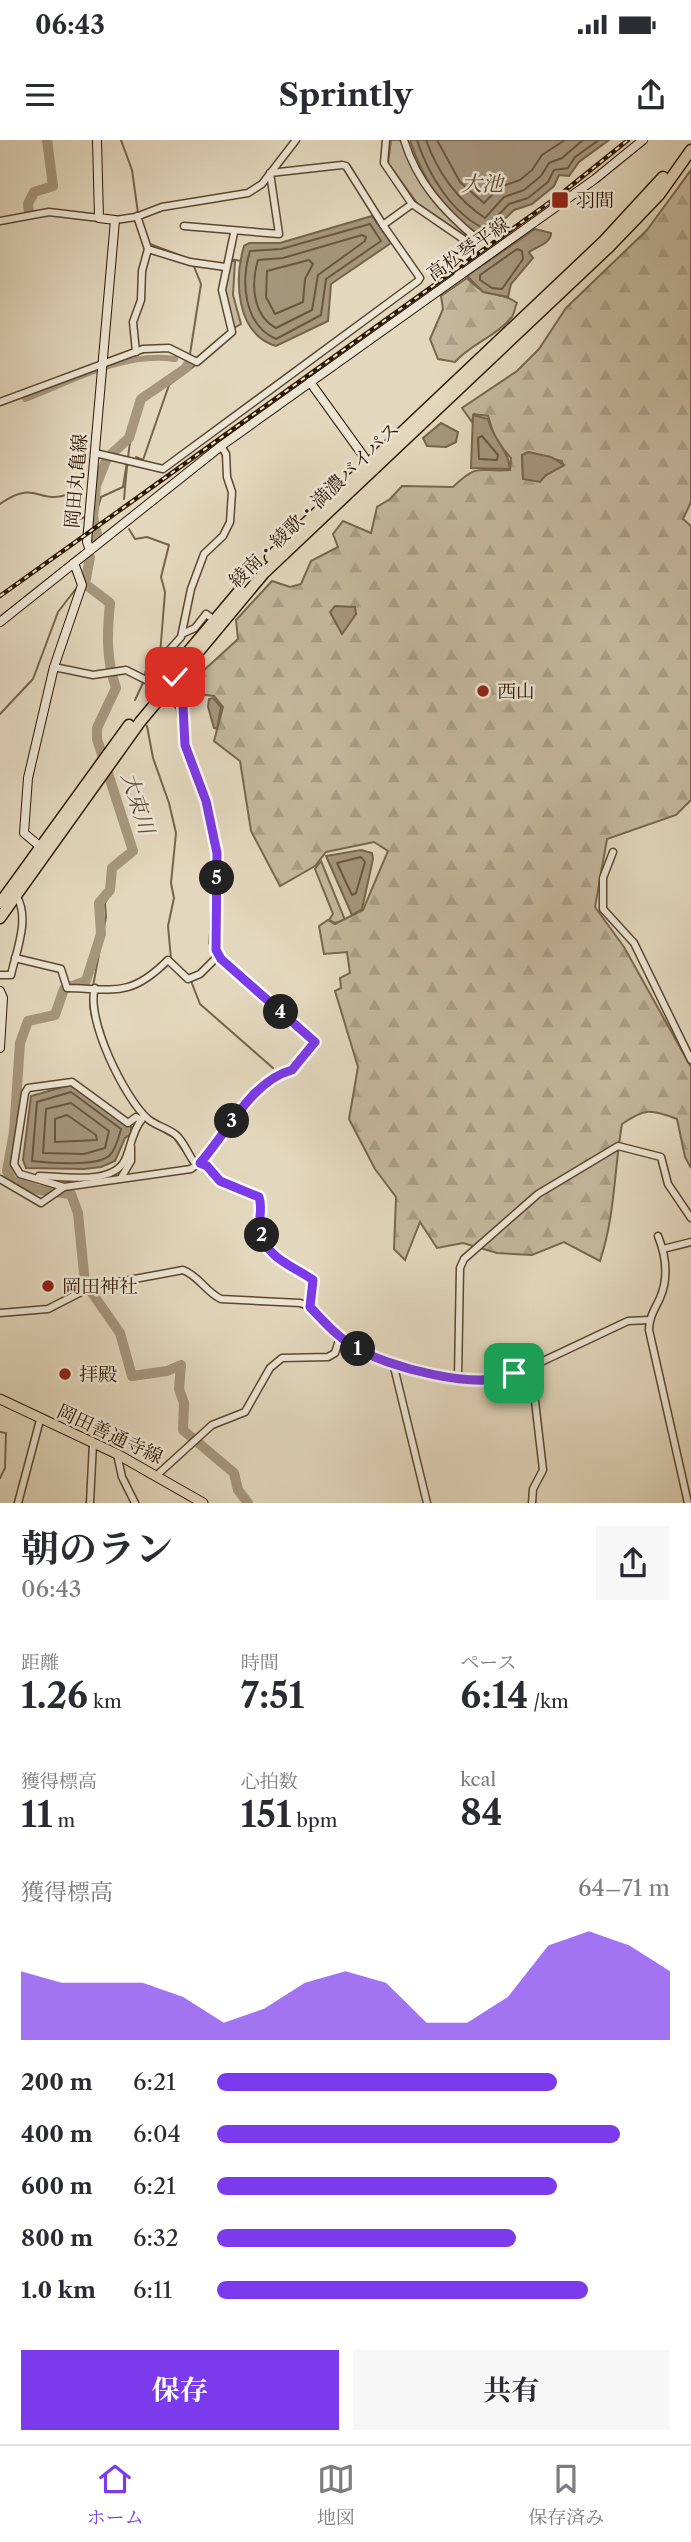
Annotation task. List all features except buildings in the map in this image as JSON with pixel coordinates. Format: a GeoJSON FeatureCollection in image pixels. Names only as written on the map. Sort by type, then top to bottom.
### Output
{"type":"FeatureCollection","features":[{"type":"Feature","properties":{"kind":"highway","name":"綾南・綾歌・満濃バイパス"},"geometry":{"type":"LineString","coordinates":[[0,903],[175,677],[264,573],[370,466],[630,216],[668,171],[688,140]]}},
{"type":"Feature","properties":{"kind":"highway","name":"綾南・綾歌・満濃バイパス"},"geometry":{"type":"LineString","coordinates":[[111,757],[213,619],[259,569],[610,246],[659,195],[691,150]]}},
{"type":"Feature","properties":{"kind":"highway","name":"綾南・綾歌・満濃バイパス"},"geometry":{"type":"LineString","coordinates":[[0,918],[17,897],[44,849]]}},
{"type":"Feature","properties":{"kind":"main road"},"geometry":{"type":"LineString","coordinates":[[97,140],[99,218],[115,220]]}},
{"type":"Feature","properties":{"kind":"main road","name":"高松琴平線"},"geometry":{"type":"LineString","coordinates":[[90,550],[221,446],[310,383],[457,272],[585,186],[643,140]]}},
{"type":"Feature","properties":{"kind":"main road","name":"岡田丸亀線"},"geometry":{"type":"LineString","coordinates":[[74,563],[90,550],[87,542],[115,220]]}},
{"type":"Feature","properties":{"kind":"main road"},"geometry":{"type":"LineString","coordinates":[[310,383],[370,466]]}},
{"type":"Feature","properties":{"kind":"main road"},"geometry":{"type":"LineString","coordinates":[[0,622],[74,563],[81,583],[54,667],[25,791],[24,833],[44,849]]}},
{"type":"Feature","properties":{"kind":"main road"},"geometry":{"type":"LineString","coordinates":[[0,991],[3,998],[0,1048]]}},
{"type":"Feature","properties":{"kind":"main road","name":"岡田善通寺線"},"geometry":{"type":"LineString","coordinates":[[0,1399],[117,1454],[203,1503]]}},
{"type":"Feature","properties":{"kind":"street"},"geometry":{"type":"LineString","coordinates":[[115,220],[184,202],[244,195],[258,187],[296,140]]}},
{"type":"Feature","properties":{"kind":"street"},"geometry":{"type":"LineString","coordinates":[[386,140],[384,163],[412,204],[468,243],[457,272]]}},
{"type":"Feature","properties":{"kind":"street"},"geometry":{"type":"LineString","coordinates":[[404,140],[420,177],[436,202],[477,239],[457,272]]}},
{"type":"Feature","properties":{"kind":"street"},"geometry":{"type":"LineString","coordinates":[[95,453],[163,469],[420,278],[346,166],[270,173]]}},
{"type":"Feature","properties":{"kind":"street"},"geometry":{"type":"LineString","coordinates":[[184,226],[234,233],[279,234],[270,173]]}},
{"type":"Feature","properties":{"kind":"street"},"geometry":{"type":"LineString","coordinates":[[383,225],[412,204]]}},
{"type":"Feature","properties":{"kind":"street"},"geometry":{"type":"LineString","coordinates":[[0,221],[49,212],[99,218]]}},
{"type":"Feature","properties":{"kind":"street"},"geometry":{"type":"LineString","coordinates":[[136,352],[133,322],[141,300],[142,271],[148,248],[138,216]]}},
{"type":"Feature","properties":{"kind":"street"},"geometry":{"type":"LineString","coordinates":[[0,402],[102,367],[136,352],[169,348],[197,362],[232,332],[224,305],[225,267],[234,233]]}},
{"type":"Feature","properties":{"kind":"street"},"geometry":{"type":"LineString","coordinates":[[148,248],[192,263],[225,267]]}},
{"type":"Feature","properties":{"kind":"street"},"geometry":{"type":"LineString","coordinates":[[184,633],[191,589],[204,554],[223,536],[232,515],[232,488],[227,477],[226,454],[221,446]]}},
{"type":"Feature","properties":{"kind":"street"},"geometry":{"type":"LineString","coordinates":[[54,667],[88,674],[127,670],[147,679],[149,673],[184,633],[195,628],[206,614],[213,619]]}},
{"type":"Feature","properties":{"kind":"street"},"geometry":{"type":"LineString","coordinates":[[175,677],[182,687],[185,718],[182,719]]}},
{"type":"Feature","properties":{"kind":"street"},"geometry":{"type":"LineString","coordinates":[[0,1179],[41,1203],[61,1190],[102,1184],[121,1178],[182,1173],[198,1164],[248,1104],[279,1072],[292,1070],[315,1042],[218,956],[213,943],[217,853],[206,801],[185,745],[178,704],[169,696]]}},
{"type":"Feature","properties":{"kind":"street"},"geometry":{"type":"LineString","coordinates":[[612,852],[603,878],[603,909],[634,943],[691,1060]]}},
{"type":"Feature","properties":{"kind":"street"},"geometry":{"type":"LineString","coordinates":[[0,975],[10,975],[15,958],[23,907],[17,897]]}},
{"type":"Feature","properties":{"kind":"street"},"geometry":{"type":"LineString","coordinates":[[15,958],[61,969],[66,987],[111,992],[150,977],[168,960],[188,979],[200,974],[218,956]]}},
{"type":"Feature","properties":{"kind":"street"},"geometry":{"type":"LineString","coordinates":[[93,988],[93,1005],[103,1039],[118,1075],[142,1118],[177,1136],[194,1162],[207,1166],[220,1181],[259,1197],[263,1240],[281,1262],[313,1280],[309,1306]]}},
{"type":"Feature","properties":{"kind":"street"},"geometry":{"type":"LineString","coordinates":[[61,1190],[20,1174],[14,1164],[28,1088],[72,1082],[128,1122],[142,1118]]}},
{"type":"Feature","properties":{"kind":"street"},"geometry":{"type":"LineString","coordinates":[[34,1178],[109,1173],[124,1163],[142,1118]]}},
{"type":"Feature","properties":{"kind":"street"},"geometry":{"type":"LineString","coordinates":[[121,1178],[132,1158],[130,1144]]}},
{"type":"Feature","properties":{"kind":"street"},"geometry":{"type":"LineString","coordinates":[[458,1378],[460,1268],[464,1259],[538,1194],[618,1146],[661,1157],[668,1184],[691,1218]]}},
{"type":"Feature","properties":{"kind":"street"},"geometry":{"type":"LineString","coordinates":[[658,1236],[663,1249],[666,1282],[649,1320],[688,1503]]}},
{"type":"Feature","properties":{"kind":"street"},"geometry":{"type":"LineString","coordinates":[[663,1249],[691,1241]]}},
{"type":"Feature","properties":{"kind":"street"},"geometry":{"type":"LineString","coordinates":[[0,1313],[48,1309],[89,1288],[183,1270],[193,1274],[213,1295],[221,1298],[309,1306],[340,1337],[373,1357],[469,1381],[517,1381],[535,1401],[543,1470],[533,1489],[532,1503]]}},
{"type":"Feature","properties":{"kind":"street"},"geometry":{"type":"LineString","coordinates":[[505,1379],[628,1321],[649,1320]]}},
{"type":"Feature","properties":{"kind":"street"},"geometry":{"type":"LineString","coordinates":[[157,1475],[219,1421],[245,1412],[273,1365],[282,1358],[328,1357],[335,1353],[340,1337]]}},
{"type":"Feature","properties":{"kind":"street"},"geometry":{"type":"LineString","coordinates":[[393,1363],[427,1503]]}},
{"type":"Feature","properties":{"kind":"street"},"geometry":{"type":"LineString","coordinates":[[18,1503],[40,1420]]}},
{"type":"Feature","properties":{"kind":"street"},"geometry":{"type":"LineString","coordinates":[[90,1503],[95,1455],[93,1443]]}},
{"type":"Feature","properties":{"kind":"street"},"geometry":{"type":"LineString","coordinates":[[117,1454],[122,1477],[135,1503]]}},
{"type":"Feature","properties":{"kind":"green space"},"geometry":{"type":"Polygon","coordinates":[[[391,140],[403,140],[427,192],[474,240],[466,255],[471,240],[417,203],[388,163],[391,140]]]}},
{"type":"Feature","properties":{"kind":"green space"},"geometry":{"type":"Polygon","coordinates":[[[691,170],[691,502],[683,519],[691,526],[691,800],[676,815],[607,839],[595,907],[624,947],[691,1067],[691,1168],[685,1157],[677,1119],[661,1113],[643,1113],[622,1124],[611,1210],[600,1261],[564,1242],[532,1255],[497,1253],[463,1243],[437,1248],[420,1222],[405,1260],[394,1249],[396,1197],[375,1169],[349,1119],[358,1067],[335,991],[341,988],[340,978],[350,973],[347,952],[324,954],[319,926],[328,920],[335,924],[363,910],[388,851],[374,842],[326,852],[315,866],[280,886],[251,831],[240,761],[214,741],[223,707],[214,696],[189,693],[184,684],[187,676],[203,671],[238,639],[236,620],[272,581],[290,587],[301,584],[311,561],[338,547],[333,534],[343,521],[371,533],[377,507],[390,499],[402,486],[453,487],[475,471],[510,470],[511,458],[496,441],[488,416],[474,414],[472,422],[462,408],[517,371],[539,349],[566,308],[647,230],[691,170]],[[528,452],[522,455],[523,479],[546,475],[563,466],[562,461],[528,452]]]}},
{"type":"Feature","properties":{"kind":"green space"},"geometry":{"type":"Polygon","coordinates":[[[230,261],[235,261],[233,295],[241,324],[234,328],[225,289],[230,261]]]}},
{"type":"Feature","properties":{"kind":"green space"},"geometry":{"type":"Polygon","coordinates":[[[467,278],[487,292],[517,303],[513,315],[505,325],[455,362],[438,359],[430,339],[443,309],[441,296],[467,278]]]}},
{"type":"Feature","properties":{"kind":"green space"},"geometry":{"type":"Polygon","coordinates":[[[321,861],[345,920],[335,923],[329,920],[333,914],[315,869],[321,861]]]}},
{"type":"Feature","properties":{"kind":"water","name":"大池"},"geometry":{"type":"Polygon","coordinates":[[[410,140],[609,140],[579,162],[569,176],[559,175],[554,186],[532,204],[514,210],[487,236],[473,231],[461,222],[438,197],[421,168],[410,140]]]}},
{"type":"Feature","properties":{"kind":"water"},"geometry":{"type":"Polygon","coordinates":[[[372,216],[391,243],[331,284],[328,321],[276,346],[263,340],[253,330],[241,304],[239,274],[244,246],[249,243],[280,243],[372,216]]]}},
{"type":"Feature","properties":{"kind":"water"},"geometry":{"type":"Polygon","coordinates":[[[535,229],[551,233],[550,236],[546,242],[529,252],[533,258],[511,284],[508,297],[483,292],[467,276],[535,229]]]}},
{"type":"Feature","properties":{"kind":"water"},"geometry":{"type":"Polygon","coordinates":[[[473,415],[488,419],[507,456],[510,469],[471,468],[473,415]]]}},
{"type":"Feature","properties":{"kind":"water"},"geometry":{"type":"Polygon","coordinates":[[[441,423],[458,432],[456,442],[446,447],[427,446],[423,438],[441,423]]]}},
{"type":"Feature","properties":{"kind":"water"},"geometry":{"type":"Polygon","coordinates":[[[528,452],[551,457],[564,465],[546,475],[540,482],[523,479],[522,455],[528,452]]]}},
{"type":"Feature","properties":{"kind":"water"},"geometry":{"type":"Polygon","coordinates":[[[335,606],[355,607],[356,614],[342,634],[330,612],[335,606]]]}},
{"type":"Feature","properties":{"kind":"water"},"geometry":{"type":"Polygon","coordinates":[[[213,698],[221,707],[217,729],[214,728],[208,707],[209,699],[213,698]]]}},
{"type":"Feature","properties":{"kind":"water"},"geometry":{"type":"Polygon","coordinates":[[[361,850],[372,853],[373,859],[362,909],[352,915],[326,856],[361,850]]]}},
{"type":"Feature","properties":{"kind":"water"},"geometry":{"type":"Polygon","coordinates":[[[70,1085],[131,1125],[131,1134],[125,1138],[115,1161],[101,1167],[26,1168],[23,1160],[31,1096],[70,1085]]]}},
{"type":"Feature","properties":{"kind":"waterway"},"geometry":{"type":"LineString","coordinates":[[29,212],[28,204],[34,192],[53,186],[47,140]]}},
{"type":"Feature","properties":{"kind":"waterway"},"geometry":{"type":"LineString","coordinates":[[121,140],[132,170],[138,213]]}},
{"type":"Feature","properties":{"kind":"waterway"},"geometry":{"type":"LineString","coordinates":[[150,244],[187,258]]}},
{"type":"Feature","properties":{"kind":"waterway"},"geometry":{"type":"LineString","coordinates":[[230,259],[241,261]]}},
{"type":"Feature","properties":{"kind":"waterway"},"geometry":{"type":"LineString","coordinates":[[190,354],[201,284],[193,264]]}},
{"type":"Feature","properties":{"kind":"waterway"},"geometry":{"type":"LineString","coordinates":[[136,457],[143,460],[169,385],[217,349]]}},
{"type":"Feature","properties":{"kind":"waterway"},"geometry":{"type":"LineString","coordinates":[[25,399],[118,363],[137,359],[175,359]]}},
{"type":"Feature","properties":{"kind":"waterway","name":"大束川"},"geometry":{"type":"LineString","coordinates":[[94,541],[97,534],[93,517],[96,486],[107,458],[129,438],[141,399],[186,368],[189,362]]}},
{"type":"Feature","properties":{"kind":"waterway","name":"大束川"},"geometry":{"type":"LineString","coordinates":[[124,499],[130,446],[139,405],[144,398],[170,379]]}},
{"type":"Feature","properties":{"kind":"waterway"},"geometry":{"type":"LineString","coordinates":[[92,514],[97,511],[101,497],[123,487],[127,462]]}},
{"type":"Feature","properties":{"kind":"waterway"},"geometry":{"type":"LineString","coordinates":[[0,504],[21,493],[49,497],[66,495],[80,519],[87,516]]}},
{"type":"Feature","properties":{"kind":"waterway"},"geometry":{"type":"LineString","coordinates":[[129,529],[135,539],[147,537],[169,545],[161,577],[165,592],[160,655]]}},
{"type":"Feature","properties":{"kind":"waterway","name":"大束川"},"geometry":{"type":"LineString","coordinates":[[90,557],[85,584],[110,603],[108,646],[116,688],[97,728],[97,739],[133,851],[112,868],[110,890],[99,903],[101,934],[86,981],[64,989],[55,1015],[28,1021],[20,1043],[14,1132],[7,1171],[12,1181],[39,1190],[71,1194],[78,1213],[85,1283],[120,1333],[132,1376],[167,1371],[181,1365],[179,1389],[184,1403],[183,1430],[234,1473],[238,1490],[248,1503]]}},
{"type":"Feature","properties":{"kind":"waterway"},"geometry":{"type":"LineString","coordinates":[[0,714],[33,679],[58,612],[78,586]]}},
{"type":"Feature","properties":{"kind":"waterway"},"geometry":{"type":"LineString","coordinates":[[135,700],[143,683]]}},
{"type":"Feature","properties":{"kind":"waterway"},"geometry":{"type":"LineString","coordinates":[[147,726],[153,758],[169,803],[176,833],[171,883],[174,898],[168,926],[171,959]]}},
{"type":"Feature","properties":{"kind":"waterway","name":"大束川"},"geometry":{"type":"LineString","coordinates":[[93,986],[106,917],[105,903],[111,893],[110,886]]}},
{"type":"Feature","properties":{"kind":"waterway"},"geometry":{"type":"LineString","coordinates":[[191,981],[200,1004],[273,1068]]}},
{"type":"Feature","properties":{"kind":"waterway"},"geometry":{"type":"LineString","coordinates":[[92,991],[92,1017]]}},
{"type":"Feature","properties":{"kind":"waterway"},"geometry":{"type":"LineString","coordinates":[[144,1121],[174,1138],[191,1162]]}},
{"type":"Feature","properties":{"kind":"waterway"},"geometry":{"type":"LineString","coordinates":[[256,1211],[257,1234],[262,1243]]}},
{"type":"Feature","properties":{"kind":"waterway"},"geometry":{"type":"LineString","coordinates":[[295,1266],[308,1273]]}},
{"type":"Feature","properties":{"kind":"waterway"},"geometry":{"type":"LineString","coordinates":[[0,1432],[6,1433],[5,1468],[0,1478]]}},
{"type":"Feature","properties":{"kind":"railway"},"geometry":{"type":"LineString","coordinates":[[0,596],[557,197],[628,140]]}},
{"type":"Feature","properties":{"kind":"place","name":"羽間"},"geometry":{"type":"Point","coordinates":[560,200]}},
{"type":"Feature","properties":{"kind":"place","name":"西山"},"geometry":{"type":"Point","coordinates":[483,691]}},
{"type":"Feature","properties":{"kind":"place","name":"岡田神社"},"geometry":{"type":"Point","coordinates":[48,1286]}},
{"type":"Feature","properties":{"kind":"place","name":"拝殿"},"geometry":{"type":"Point","coordinates":[65,1374]}},
{"type":"Feature","properties":{"kind":"route"},"geometry":{"type":"LineString","coordinates":[[175,677],[182,687],[185,745],[206,801],[217,853],[213,943],[221,959],[315,1042],[303,1053],[292,1070],[279,1072],[238,1114],[200,1163],[207,1166],[220,1181],[259,1197],[260,1231],[266,1245],[281,1262],[313,1280],[310,1307],[334,1332],[354,1347],[393,1363],[469,1381],[505,1379],[514,1373]]}}]}
